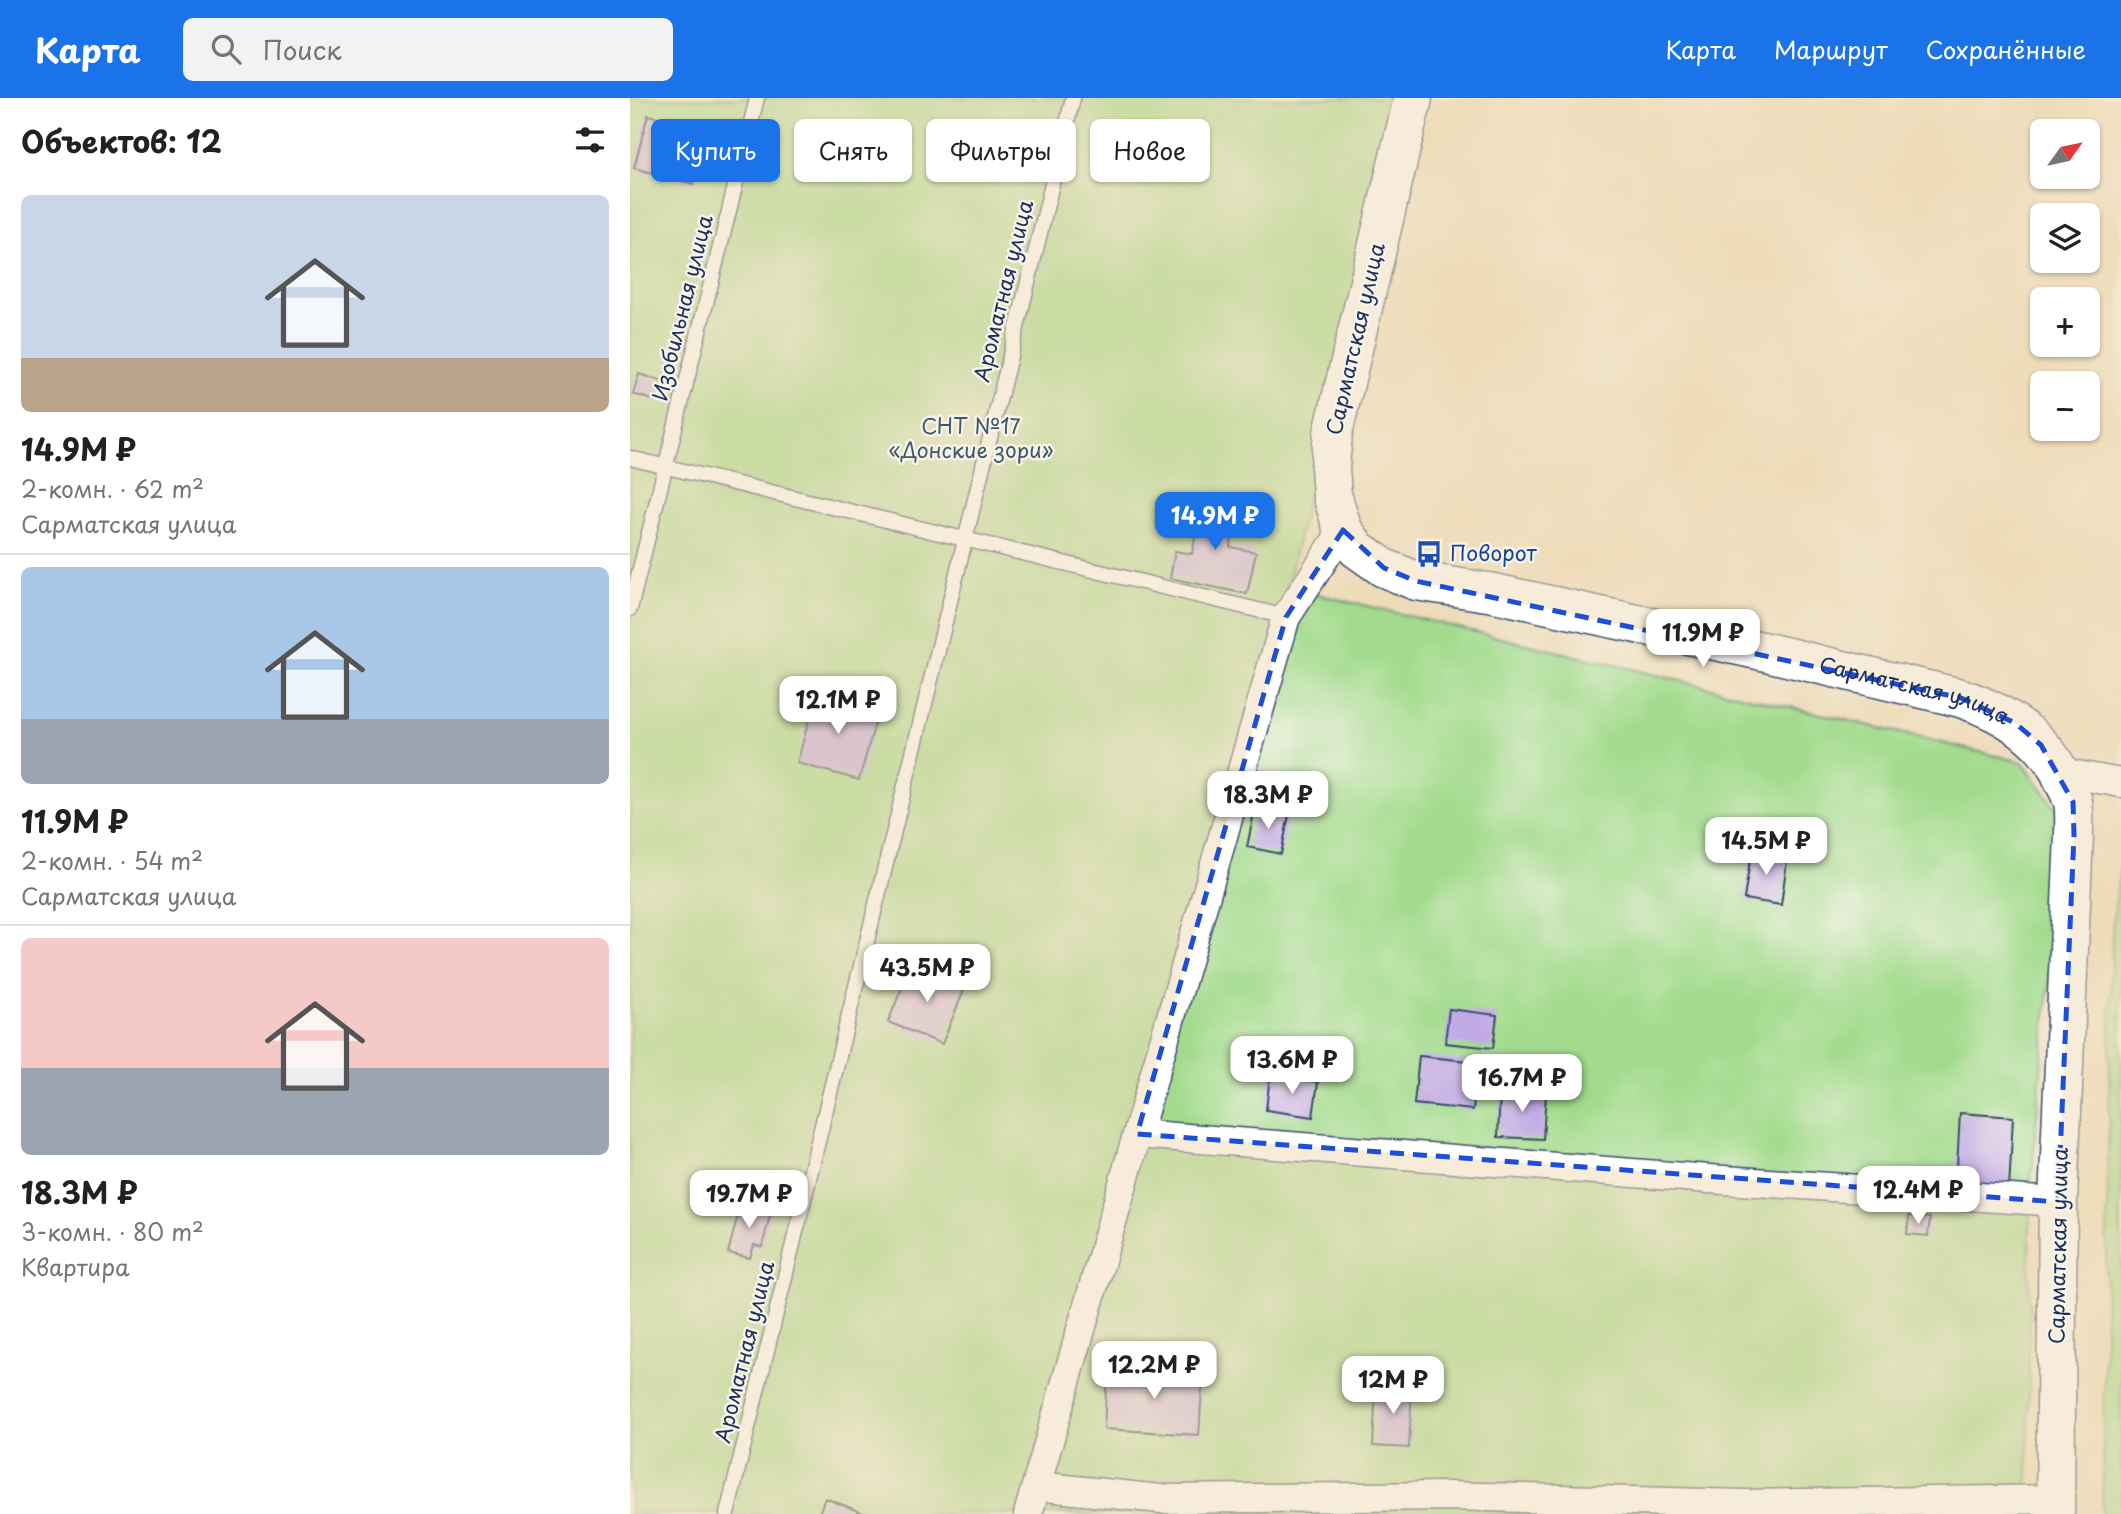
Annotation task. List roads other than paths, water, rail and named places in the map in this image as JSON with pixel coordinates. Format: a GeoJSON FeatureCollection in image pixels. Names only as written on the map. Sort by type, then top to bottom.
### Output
{"type":"FeatureCollection","features":[{"type":"Feature","properties":{"kind":"main road","name":"Сарматская улица"},"geometry":{"type":"LineString","coordinates":[[1413,98],[1333,433],[1332,495],[1343,530],[1357,548],[1384,568],[1416,581],[1494,593],[1749,648],[1961,698],[1989,708],[2015,723],[2042,745],[2060,772],[2073,802],[2074,835],[2058,1202],[2055,1507]]}},
{"type":"Feature","properties":{"kind":"street"},"geometry":{"type":"LineString","coordinates":[[1028,1514],[1286,617],[1343,530]]}},
{"type":"Feature","properties":{"kind":"street"},"geometry":{"type":"LineString","coordinates":[[2060,772],[2121,783]]}},
{"type":"Feature","properties":{"kind":"street"},"geometry":{"type":"LineString","coordinates":[[1137,1135],[1709,1179],[2058,1202]]}},
{"type":"Feature","properties":{"kind":"street"},"geometry":{"type":"LineString","coordinates":[[1036,1486],[1161,1506],[1448,1505],[1744,1509],[2055,1507]]}},
{"type":"Feature","properties":{"kind":"lane","name":"Изобильная улица"},"geometry":{"type":"LineString","coordinates":[[630,609],[757,98]]}},
{"type":"Feature","properties":{"kind":"lane","name":"Ароматная улица"},"geometry":{"type":"LineString","coordinates":[[727,1514],[1073,98]]}},
{"type":"Feature","properties":{"kind":"lane"},"geometry":{"type":"LineString","coordinates":[[630,458],[1286,617]]}},
{"type":"Feature","properties":{"kind":"place","name":"Поворот"},"geometry":{"type":"Point","coordinates":[1429,554]}},
{"type":"Feature","properties":{"kind":"park label","name":"СНТ №17 «Донские зори»"},"geometry":{"type":"Point","coordinates":[971,439]}}]}
